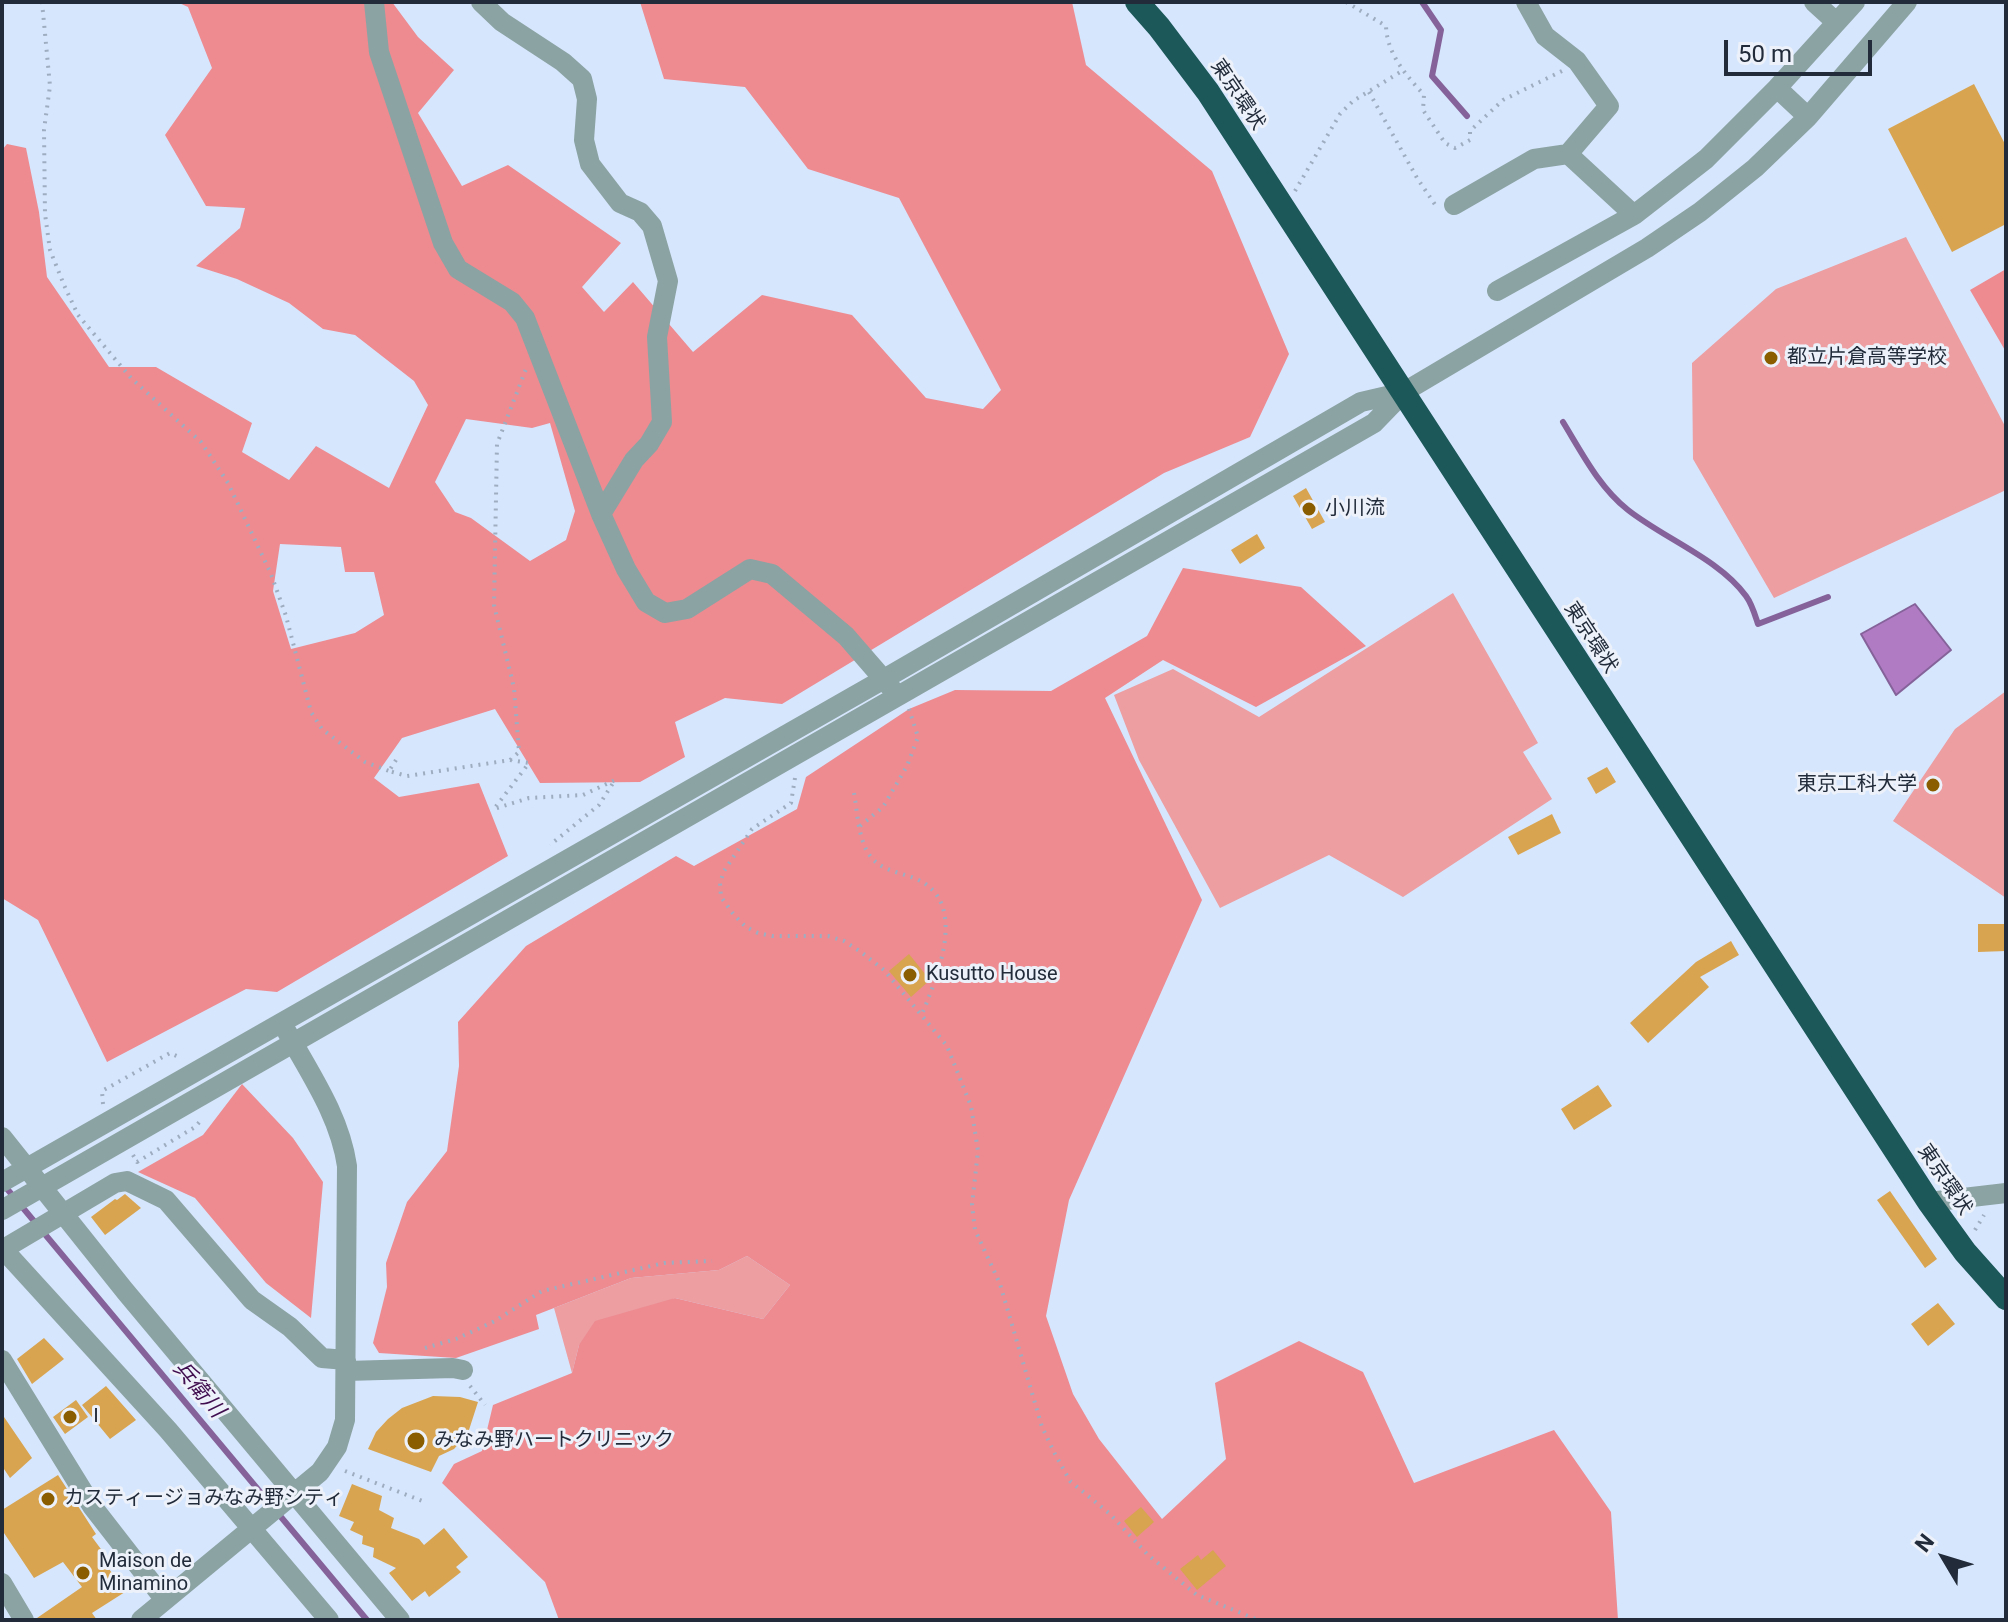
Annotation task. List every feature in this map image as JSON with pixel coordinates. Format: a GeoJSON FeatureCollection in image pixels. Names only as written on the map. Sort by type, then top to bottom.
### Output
{"type":"FeatureCollection","features":[{"type":"Feature","properties":{"kind":"highway","name":"東京環状"},"geometry":{"type":"LineString","coordinates":[[1137,2],[1208,92],[1929,1202],[1965,1252],[2006,1298]]}},
{"type":"Feature","properties":{"kind":"street"},"geometry":{"type":"LineString","coordinates":[[374,2],[379,52],[443,243],[458,269],[512,302],[525,318],[601,514],[626,569],[646,602],[665,613],[687,609],[750,569],[772,574],[846,636],[898,697]]}},
{"type":"Feature","properties":{"kind":"street"},"geometry":{"type":"LineString","coordinates":[[481,2],[502,22],[563,62],[582,79],[587,99],[584,140],[590,164],[620,203],[640,212],[652,226],[668,281],[657,337],[663,395],[662,422],[601,514]]}},
{"type":"Feature","properties":{"kind":"street"},"geometry":{"type":"LineString","coordinates":[[1448,208],[1534,159],[1568,154],[1609,106],[1577,61],[1545,36],[1526,2]]}},
{"type":"Feature","properties":{"kind":"street"},"geometry":{"type":"LineString","coordinates":[[1814,2],[1836,22]]}},
{"type":"Feature","properties":{"kind":"street"},"geometry":{"type":"LineString","coordinates":[[1497,291],[1634,215],[1706,159],[1777,88],[1855,2]]}},
{"type":"Feature","properties":{"kind":"street"},"geometry":{"type":"LineString","coordinates":[[2,1210],[1374,423],[1404,392],[1647,248],[1700,212],[1755,168],[1808,117],[1907,2]]}},
{"type":"Feature","properties":{"kind":"street"},"geometry":{"type":"LineString","coordinates":[[1777,88],[1808,117]]}},
{"type":"Feature","properties":{"kind":"street"},"geometry":{"type":"LineString","coordinates":[[1568,154],[1634,215]]}},
{"type":"Feature","properties":{"kind":"street"},"geometry":{"type":"LineString","coordinates":[[2,1182],[884,679],[1361,402],[1404,392]]}},
{"type":"Feature","properties":{"kind":"street"},"geometry":{"type":"LineString","coordinates":[[141,1620],[320,1472],[337,1447],[345,1420],[347,1166],[344,1145],[331,1111],[281,1022]]}},
{"type":"Feature","properties":{"kind":"street"},"geometry":{"type":"LineString","coordinates":[[2,1137],[60,1217],[291,1497],[400,1620]]}},
{"type":"Feature","properties":{"kind":"street"},"geometry":{"type":"LineString","coordinates":[[329,1620],[168,1430],[2,1249],[119,1181],[127,1181],[166,1200],[252,1300],[290,1327],[322,1358],[346,1366],[463,1370]]}},
{"type":"Feature","properties":{"kind":"street"},"geometry":{"type":"LineString","coordinates":[[1929,1202],[2006,1193]]}},
{"type":"Feature","properties":{"kind":"street"},"geometry":{"type":"LineString","coordinates":[[2,1360],[92,1506],[165,1600]]}},
{"type":"Feature","properties":{"kind":"street"},"geometry":{"type":"LineString","coordinates":[[2,1583],[24,1620]]}},
{"type":"Feature","properties":{"kind":"path"},"geometry":{"type":"LineString","coordinates":[[42,2],[50,86],[42,173],[50,250],[78,315],[131,378],[201,442],[228,483],[271,574],[286,616],[311,712],[322,729],[365,762],[407,776],[510,760],[529,763],[494,809],[529,798],[583,795],[615,780],[599,805],[549,846]]}},
{"type":"Feature","properties":{"kind":"path"},"geometry":{"type":"LineString","coordinates":[[1346,2],[1386,26],[1386,40],[1402,71],[1424,95],[1423,110],[1445,143],[1455,148],[1470,140],[1470,131],[1503,100],[1577,61]]}},
{"type":"Feature","properties":{"kind":"path"},"geometry":{"type":"LineString","coordinates":[[1294,193],[1340,114],[1353,101],[1402,71]]}},
{"type":"Feature","properties":{"kind":"path"},"geometry":{"type":"LineString","coordinates":[[1369,92],[1433,204],[1448,208]]}},
{"type":"Feature","properties":{"kind":"path"},"geometry":{"type":"LineString","coordinates":[[510,760],[519,752],[514,688],[494,605],[497,444],[523,373],[539,351]]}},
{"type":"Feature","properties":{"kind":"path"},"geometry":{"type":"LineString","coordinates":[[860,826],[883,807],[907,766],[918,737],[909,709],[898,697]]}},
{"type":"Feature","properties":{"kind":"path"},"geometry":{"type":"LineString","coordinates":[[389,771],[396,760]]}},
{"type":"Feature","properties":{"kind":"path"},"geometry":{"type":"LineString","coordinates":[[795,774],[791,803],[752,829],[724,871],[720,883],[721,897],[746,927],[772,936],[807,934],[844,941],[884,970],[947,1046],[971,1106],[978,1151],[972,1205],[975,1230],[1000,1284],[1042,1427],[1070,1481],[1110,1514],[1148,1555],[1197,1595],[1258,1620]]}},
{"type":"Feature","properties":{"kind":"path"},"geometry":{"type":"LineString","coordinates":[[854,793],[864,843],[876,862],[926,883],[941,897],[945,921],[944,953],[922,1014]]}},
{"type":"Feature","properties":{"kind":"path"},"geometry":{"type":"LineString","coordinates":[[104,1114],[102,1091],[170,1053],[181,1058]]}},
{"type":"Feature","properties":{"kind":"path"},"geometry":{"type":"LineString","coordinates":[[416,1350],[456,1339],[495,1321],[542,1291],[664,1263],[712,1261]]}},
{"type":"Feature","properties":{"kind":"path"},"geometry":{"type":"LineString","coordinates":[[345,1471],[425,1502]]}},
{"type":"Feature","properties":{"kind":"shaded area"},"geometry":{"type":"Polygon","coordinates":[[[177,2],[392,2],[418,37],[454,70],[418,113],[462,186],[508,165],[621,243],[582,287],[604,312],[633,282],[693,352],[762,295],[852,315],[926,398],[983,409],[1001,390],[899,198],[808,169],[745,87],[664,79],[640,2],[1072,2],[1086,65],[1212,171],[1289,354],[1250,437],[1164,473],[782,704],[725,698],[675,722],[685,757],[640,782],[540,783],[495,709],[402,738],[374,778],[399,797],[479,783],[508,856],[277,992],[246,989],[107,1062],[38,920],[2,898],[2,150],[7,144],[26,148],[39,212],[47,277],[109,367],[156,367],[252,423],[242,452],[289,480],[316,446],[389,488],[428,405],[414,381],[355,335],[323,329],[289,303],[237,279],[196,266],[240,228],[245,208],[206,206],[165,135],[212,68],[188,7],[177,2]],[[466,419],[435,482],[455,512],[471,518],[530,561],[566,540],[575,511],[550,423],[532,428],[466,419]],[[280,544],[273,591],[291,649],[355,633],[384,615],[374,572],[345,572],[341,547],[280,544]]]}},
{"type":"Feature","properties":{"kind":"shaded area"},"geometry":{"type":"Polygon","coordinates":[[[1906,237],[2006,428],[2006,490],[1774,598],[1693,459],[1692,363],[1776,289],[1906,237]]]}},
{"type":"Feature","properties":{"kind":"shaded area"},"geometry":{"type":"Polygon","coordinates":[[[2006,269],[2006,352],[1970,290],[2006,269]]]}},
{"type":"Feature","properties":{"kind":"shaded area"},"geometry":{"type":"Polygon","coordinates":[[[1183,568],[1301,587],[1366,646],[1256,707],[1163,660],[1105,698],[1202,900],[1069,1200],[1046,1316],[1073,1394],[1099,1439],[1162,1519],[1226,1459],[1215,1383],[1299,1341],[1363,1372],[1414,1483],[1554,1430],[1611,1512],[1618,1620],[559,1620],[545,1582],[442,1483],[454,1464],[482,1451],[493,1405],[572,1373],[579,1345],[595,1321],[675,1298],[763,1319],[790,1285],[747,1256],[719,1270],[631,1278],[536,1315],[539,1329],[456,1358],[379,1353],[373,1343],[387,1287],[386,1263],[407,1202],[447,1151],[459,1066],[458,1022],[526,946],[676,856],[694,866],[797,809],[806,777],[909,709],[955,690],[1051,691],[1147,636],[1183,568]]]}},
{"type":"Feature","properties":{"kind":"shaded area"},"geometry":{"type":"Polygon","coordinates":[[[1453,593],[1538,743],[1523,752],[1552,799],[1403,897],[1329,855],[1220,908],[1139,760],[1114,695],[1173,669],[1259,717],[1453,593]]]}},
{"type":"Feature","properties":{"kind":"shaded area"},"geometry":{"type":"Polygon","coordinates":[[[1915,604],[1951,650],[1896,695],[1861,634],[1915,604]]]}},
{"type":"Feature","properties":{"kind":"shaded area"},"geometry":{"type":"Polygon","coordinates":[[[2006,691],[2006,898],[1893,821],[1955,729],[2006,691]]]}},
{"type":"Feature","properties":{"kind":"shaded area"},"geometry":{"type":"Polygon","coordinates":[[[242,1084],[293,1138],[323,1182],[311,1318],[266,1283],[195,1198],[138,1172],[203,1135],[242,1084]]]}},
{"type":"Feature","properties":{"kind":"shaded area"},"geometry":{"type":"Polygon","coordinates":[[[747,1256],[790,1285],[763,1319],[675,1298],[579,1345],[572,1373],[554,1308],[631,1278],[719,1270],[747,1256]]]}},
{"type":"Feature","properties":{"kind":"building"},"geometry":{"type":"Polygon","coordinates":[[[1974,84],[2006,146],[2006,224],[1952,252],[1888,129],[1974,84]]]}},
{"type":"Feature","properties":{"kind":"building","name":"小川流"},"geometry":{"type":"Polygon","coordinates":[[[1306,488],[1325,522],[1312,529],[1293,496],[1306,488]]]}},
{"type":"Feature","properties":{"kind":"building"},"geometry":{"type":"Polygon","coordinates":[[[1257,534],[1265,548],[1240,564],[1231,550],[1257,534]]]}},
{"type":"Feature","properties":{"kind":"building"},"geometry":{"type":"Polygon","coordinates":[[[1607,767],[1616,782],[1596,794],[1587,778],[1607,767]]]}},
{"type":"Feature","properties":{"kind":"building"},"geometry":{"type":"Polygon","coordinates":[[[1552,814],[1561,833],[1518,855],[1508,837],[1552,814]]]}},
{"type":"Feature","properties":{"kind":"building"},"geometry":{"type":"Polygon","coordinates":[[[1978,924],[2006,924],[2006,951],[1978,952],[1978,924]]]}},
{"type":"Feature","properties":{"kind":"building"},"geometry":{"type":"Polygon","coordinates":[[[1731,941],[1739,955],[1700,977],[1709,987],[1648,1043],[1630,1023],[1696,962],[1731,941]]]}},
{"type":"Feature","properties":{"kind":"building","name":"Kusutto House"},"geometry":{"type":"Polygon","coordinates":[[[909,954],[930,980],[911,997],[889,971],[909,954]]]}},
{"type":"Feature","properties":{"kind":"building"},"geometry":{"type":"Polygon","coordinates":[[[1598,1085],[1612,1106],[1574,1130],[1561,1109],[1598,1085]]]}},
{"type":"Feature","properties":{"kind":"building"},"geometry":{"type":"Polygon","coordinates":[[[1890,1191],[1937,1259],[1925,1268],[1877,1200],[1890,1191]]]}},
{"type":"Feature","properties":{"kind":"building"},"geometry":{"type":"Polygon","coordinates":[[[125,1194],[141,1208],[105,1235],[91,1217],[125,1194]]]}},
{"type":"Feature","properties":{"kind":"building"},"geometry":{"type":"Polygon","coordinates":[[[1938,1303],[1955,1324],[1928,1346],[1911,1324],[1938,1303]]]}},
{"type":"Feature","properties":{"kind":"building"},"geometry":{"type":"Polygon","coordinates":[[[44,1338],[64,1359],[32,1384],[17,1359],[44,1338]]]}},
{"type":"Feature","properties":{"kind":"building"},"geometry":{"type":"Polygon","coordinates":[[[106,1386],[136,1420],[110,1439],[82,1405],[106,1386]]]}},
{"type":"Feature","properties":{"kind":"building","name":"みなみ野ハートクリニック"},"geometry":{"type":"Polygon","coordinates":[[[433,1396],[460,1397],[478,1402],[468,1433],[454,1449],[439,1456],[431,1472],[368,1449],[376,1432],[388,1419],[402,1408],[433,1396]]]}},
{"type":"Feature","properties":{"kind":"building","name":"Ⅰ"},"geometry":{"type":"Polygon","coordinates":[[[76,1400],[88,1417],[65,1434],[53,1417],[76,1400]]]}},
{"type":"Feature","properties":{"kind":"building"},"geometry":{"type":"Polygon","coordinates":[[[2,1414],[32,1458],[10,1478],[2,1466],[2,1414]]]}},
{"type":"Feature","properties":{"kind":"building"},"geometry":{"type":"Polygon","coordinates":[[[58,1475],[96,1534],[92,1537],[109,1560],[105,1563],[125,1592],[92,1613],[97,1620],[37,1620],[82,1587],[63,1562],[34,1578],[2,1530],[2,1510],[58,1475]]]}},
{"type":"Feature","properties":{"kind":"building"},"geometry":{"type":"Polygon","coordinates":[[[352,1484],[382,1496],[379,1510],[394,1518],[391,1528],[419,1539],[424,1545],[444,1528],[468,1557],[456,1567],[461,1572],[429,1597],[425,1591],[412,1601],[389,1573],[396,1568],[373,1557],[374,1548],[362,1544],[363,1536],[350,1530],[354,1522],[339,1516],[352,1484]]]}},
{"type":"Feature","properties":{"kind":"building"},"geometry":{"type":"Polygon","coordinates":[[[1141,1507],[1154,1522],[1137,1537],[1124,1521],[1141,1507]]]}},
{"type":"Feature","properties":{"kind":"building"},"geometry":{"type":"Polygon","coordinates":[[[1213,1550],[1226,1566],[1197,1590],[1180,1569],[1198,1555],[1201,1560],[1213,1550]]]}},
{"type":"Feature","properties":{"kind":"waterway"},"geometry":{"type":"LineString","coordinates":[[1422,2],[1441,30],[1432,76],[1467,116]]}},
{"type":"Feature","properties":{"kind":"waterway"},"geometry":{"type":"LineString","coordinates":[[1563,422],[1608,491],[1643,521],[1691,550],[1735,583],[1752,606],[1758,624],[1828,597]]}},
{"type":"Feature","properties":{"kind":"waterway","name":"兵衛川"},"geometry":{"type":"LineString","coordinates":[[3,1184],[367,1620]]}},
{"type":"Feature","properties":{"kind":"place","name":"都立片倉高等学校"},"geometry":{"type":"Point","coordinates":[1771,358]}},
{"type":"Feature","properties":{"kind":"place","name":"小川流"},"geometry":{"type":"Point","coordinates":[1309,509]}},
{"type":"Feature","properties":{"kind":"place","name":"東京工科大学"},"geometry":{"type":"Point","coordinates":[1933,785]}},
{"type":"Feature","properties":{"kind":"place","name":"Kusutto House"},"geometry":{"type":"Point","coordinates":[910,975]}},
{"type":"Feature","properties":{"kind":"place","name":"Ⅰ"},"geometry":{"type":"Point","coordinates":[70,1417]}},
{"type":"Feature","properties":{"kind":"place","name":"みなみ野ハートクリニック"},"geometry":{"type":"Point","coordinates":[416,1441]}},
{"type":"Feature","properties":{"kind":"place","name":"カスティージョみなみ野シティ"},"geometry":{"type":"Point","coordinates":[48,1499]}},
{"type":"Feature","properties":{"kind":"place","name":"Maison de Minamino"},"geometry":{"type":"Point","coordinates":[83,1573]}}]}
